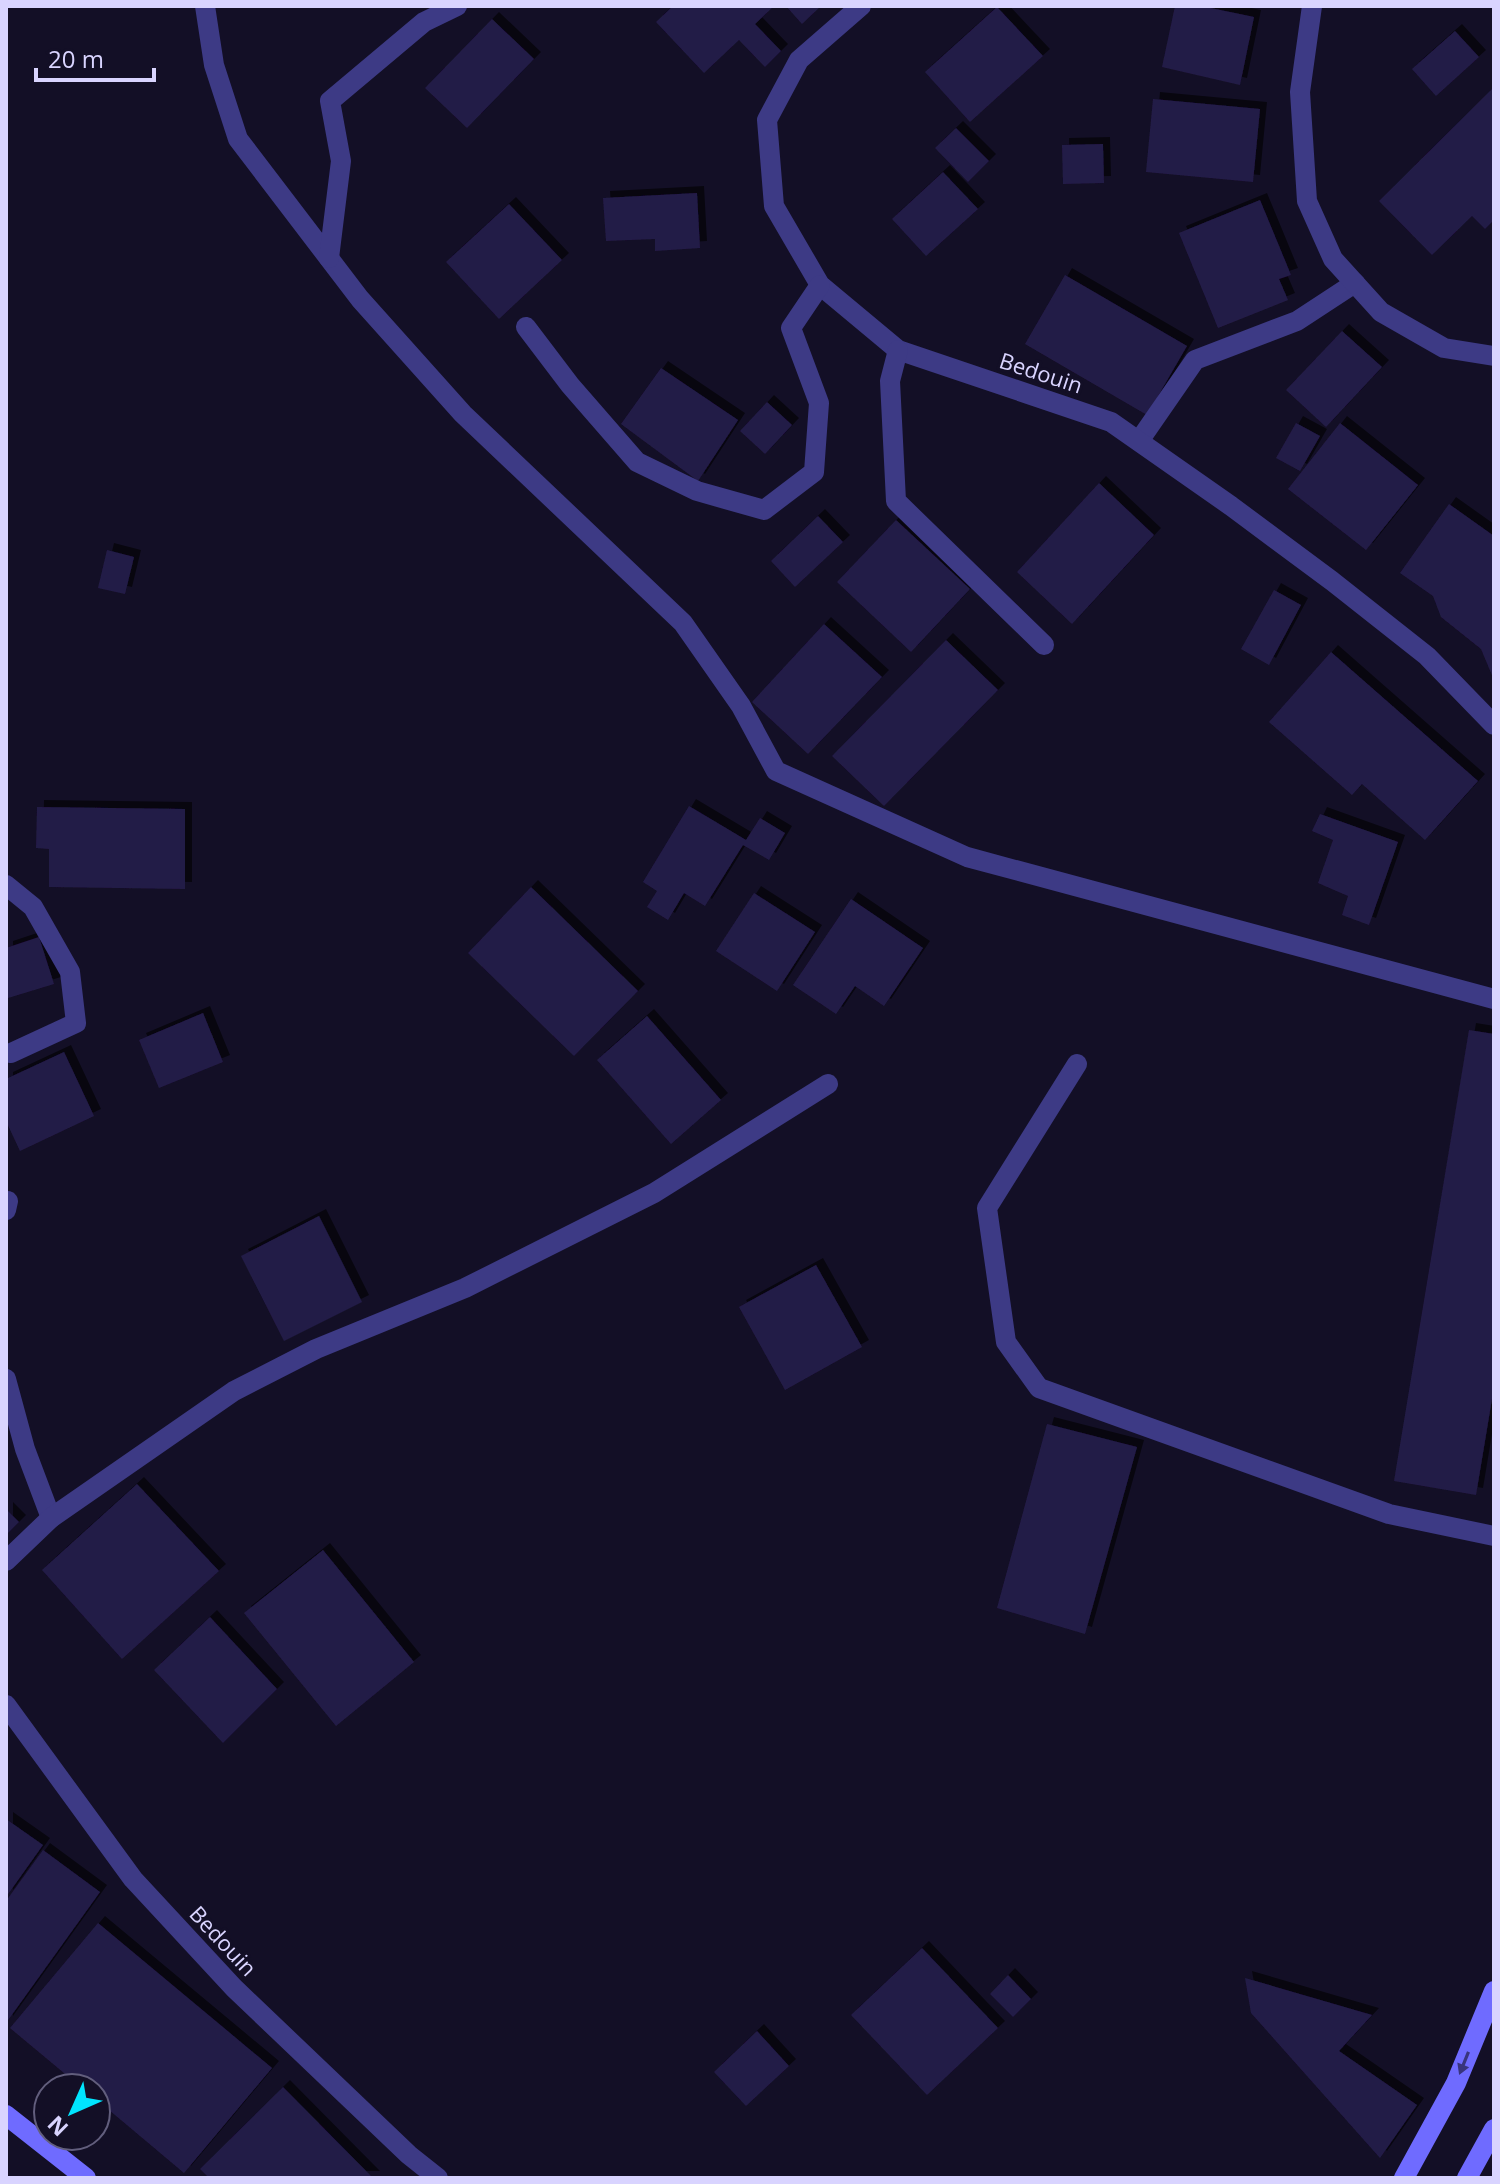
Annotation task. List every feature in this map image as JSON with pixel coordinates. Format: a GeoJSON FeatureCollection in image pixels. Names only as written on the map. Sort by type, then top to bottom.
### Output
{"type":"FeatureCollection","features":[{"type":"Feature","properties":{"kind":"main road"},"geometry":{"type":"LineString","coordinates":[[1404,2178],[1456,2083],[1494,1991]]}},
{"type":"Feature","properties":{"kind":"main road"},"geometry":{"type":"LineString","coordinates":[[6,2115],[86,2178]]}},
{"type":"Feature","properties":{"kind":"main road"},"geometry":{"type":"LineString","coordinates":[[1467,2178],[1494,2129]]}},
{"type":"Feature","properties":{"kind":"street"},"geometry":{"type":"LineString","coordinates":[[205,6],[214,65],[238,139],[360,299],[463,414],[683,623],[741,706],[776,771],[967,857],[1494,999]]}},
{"type":"Feature","properties":{"kind":"street"},"geometry":{"type":"LineString","coordinates":[[329,258],[341,161],[330,101],[424,22],[457,6]]}},
{"type":"Feature","properties":{"kind":"street","name":"Bedouin"},"geometry":{"type":"LineString","coordinates":[[861,6],[799,60],[767,120],[774,206],[820,285],[898,350],[1111,422],[1256,524],[1427,656],[1494,725]]}},
{"type":"Feature","properties":{"kind":"street"},"geometry":{"type":"LineString","coordinates":[[1312,6],[1300,92],[1307,201],[1333,259],[1381,312],[1444,348],[1494,356]]}},
{"type":"Feature","properties":{"kind":"street"},"geometry":{"type":"LineString","coordinates":[[1139,441],[1195,360],[1297,321],[1355,283]]}},
{"type":"Feature","properties":{"kind":"street"},"geometry":{"type":"LineString","coordinates":[[526,327],[570,385],[637,462],[697,491],[764,510],[814,472],[819,403],[791,328],[820,285]]}},
{"type":"Feature","properties":{"kind":"street"},"geometry":{"type":"LineString","coordinates":[[898,350],[890,381],[896,501],[1044,645]]}},
{"type":"Feature","properties":{"kind":"street"},"geometry":{"type":"LineString","coordinates":[[6,885],[33,907],[70,972],[76,1023],[11,1053]]}},
{"type":"Feature","properties":{"kind":"street"},"geometry":{"type":"LineString","coordinates":[[1077,1064],[987,1208],[1006,1342],[1039,1388],[1389,1514],[1494,1536]]}},
{"type":"Feature","properties":{"kind":"street"},"geometry":{"type":"LineString","coordinates":[[6,1561],[51,1518],[234,1391],[316,1349],[465,1288],[654,1193],[828,1084]]}},
{"type":"Feature","properties":{"kind":"street"},"geometry":{"type":"LineString","coordinates":[[6,1379],[25,1449],[51,1518]]}},
{"type":"Feature","properties":{"kind":"street","name":"Bedouin"},"geometry":{"type":"LineString","coordinates":[[6,1705],[133,1879],[234,1988],[409,2155],[438,2178]]}},
{"type":"Feature","properties":{"kind":"building"},"geometry":{"type":"Polygon","coordinates":[[[673,6],[774,6],[755,24],[781,51],[765,67],[739,40],[704,73],[656,22],[673,6]]]}},
{"type":"Feature","properties":{"kind":"building"},"geometry":{"type":"Polygon","coordinates":[[[786,6],[821,6],[802,24],[786,6]]]}},
{"type":"Feature","properties":{"kind":"building"},"geometry":{"type":"Polygon","coordinates":[[[1175,6],[1201,6],[1254,17],[1240,85],[1162,67],[1175,6]]]}},
{"type":"Feature","properties":{"kind":"building"},"geometry":{"type":"Polygon","coordinates":[[[997,7],[1043,56],[970,122],[925,72],[997,7]]]}},
{"type":"Feature","properties":{"kind":"building"},"geometry":{"type":"Polygon","coordinates":[[[492,19],[534,59],[467,128],[425,88],[492,19]]]}},
{"type":"Feature","properties":{"kind":"building"},"geometry":{"type":"Polygon","coordinates":[[[1455,31],[1479,57],[1436,96],[1412,69],[1455,31]]]}},
{"type":"Feature","properties":{"kind":"building"},"geometry":{"type":"Polygon","coordinates":[[[1494,87],[1494,220],[1485,229],[1472,216],[1432,255],[1379,201],[1494,87]]]}},
{"type":"Feature","properties":{"kind":"building"},"geometry":{"type":"Polygon","coordinates":[[[1153,99],[1260,109],[1253,182],[1146,172],[1153,99]]]}},
{"type":"Feature","properties":{"kind":"building"},"geometry":{"type":"Polygon","coordinates":[[[956,128],[989,161],[968,182],[935,148],[956,128]]]}},
{"type":"Feature","properties":{"kind":"building"},"geometry":{"type":"Polygon","coordinates":[[[1103,144],[1104,183],[1063,184],[1062,145],[1103,144]]]}},
{"type":"Feature","properties":{"kind":"building"},"geometry":{"type":"Polygon","coordinates":[[[943,172],[978,209],[926,256],[892,219],[943,172]]]}},
{"type":"Feature","properties":{"kind":"building"},"geometry":{"type":"Polygon","coordinates":[[[697,193],[700,248],[655,251],[655,239],[606,241],[603,198],[697,193]]]}},
{"type":"Feature","properties":{"kind":"building"},"geometry":{"type":"Polygon","coordinates":[[[1260,200],[1291,275],[1279,279],[1288,300],[1218,328],[1179,233],[1260,200]]]}},
{"type":"Feature","properties":{"kind":"building"},"geometry":{"type":"Polygon","coordinates":[[[509,204],[562,260],[499,319],[446,262],[509,204]]]}},
{"type":"Feature","properties":{"kind":"building"},"geometry":{"type":"Polygon","coordinates":[[[1065,275],[1187,346],[1147,415],[1025,344],[1065,275]]]}},
{"type":"Feature","properties":{"kind":"building"},"geometry":{"type":"Polygon","coordinates":[[[1342,331],[1382,367],[1326,427],[1286,390],[1342,331]]]}},
{"type":"Feature","properties":{"kind":"building"},"geometry":{"type":"Polygon","coordinates":[[[661,368],[738,420],[698,481],[621,424],[661,368]]]}},
{"type":"Feature","properties":{"kind":"building"},"geometry":{"type":"Polygon","coordinates":[[[767,402],[792,425],[765,454],[740,431],[767,402]]]}},
{"type":"Feature","properties":{"kind":"building"},"geometry":{"type":"Polygon","coordinates":[[[1296,423],[1320,436],[1300,471],[1276,458],[1296,423]]]}},
{"type":"Feature","properties":{"kind":"building"},"geometry":{"type":"Polygon","coordinates":[[[1340,423],[1418,485],[1366,550],[1288,489],[1340,423]]]}},
{"type":"Feature","properties":{"kind":"building"},"geometry":{"type":"Polygon","coordinates":[[[1099,483],[1154,535],[1072,624],[1017,572],[1099,483]]]}},
{"type":"Feature","properties":{"kind":"building"},"geometry":{"type":"Polygon","coordinates":[[[1449,504],[1494,536],[1494,680],[1481,649],[1441,617],[1433,596],[1400,573],[1449,504]]]}},
{"type":"Feature","properties":{"kind":"building"},"geometry":{"type":"Polygon","coordinates":[[[818,516],[843,542],[795,587],[771,561],[818,516]]]}},
{"type":"Feature","properties":{"kind":"building"},"geometry":{"type":"Polygon","coordinates":[[[896,520],[970,589],[911,652],[837,582],[896,520]]]}},
{"type":"Feature","properties":{"kind":"building"},"geometry":{"type":"Polygon","coordinates":[[[107,550],[134,557],[125,594],[98,588],[107,550]]]}},
{"type":"Feature","properties":{"kind":"building"},"geometry":{"type":"Polygon","coordinates":[[[1274,590],[1301,605],[1269,665],[1241,649],[1274,590]]]}},
{"type":"Feature","properties":{"kind":"building"},"geometry":{"type":"Polygon","coordinates":[[[824,624],[882,677],[808,754],[752,702],[824,624]]]}},
{"type":"Feature","properties":{"kind":"building"},"geometry":{"type":"Polygon","coordinates":[[[946,640],[998,690],[884,806],[832,756],[946,640]]]}},
{"type":"Feature","properties":{"kind":"building"},"geometry":{"type":"Polygon","coordinates":[[[1331,652],[1478,781],[1425,840],[1362,784],[1352,795],[1269,722],[1331,652]]]}},
{"type":"Feature","properties":{"kind":"building"},"geometry":{"type":"Polygon","coordinates":[[[689,806],[746,840],[760,818],[785,833],[769,860],[743,845],[705,906],[684,893],[668,920],[647,907],[657,891],[643,882],[689,806]]]}},
{"type":"Feature","properties":{"kind":"building"},"geometry":{"type":"Polygon","coordinates":[[[37,807],[185,809],[185,889],[49,887],[49,849],[36,848],[37,807]]]}},
{"type":"Feature","properties":{"kind":"building"},"geometry":{"type":"Polygon","coordinates":[[[1320,814],[1398,842],[1369,925],[1342,915],[1348,896],[1318,883],[1333,840],[1312,831],[1320,814]]]}},
{"type":"Feature","properties":{"kind":"building"},"geometry":{"type":"Polygon","coordinates":[[[531,887],[638,991],[574,1056],[468,953],[531,887]]]}},
{"type":"Feature","properties":{"kind":"building"},"geometry":{"type":"Polygon","coordinates":[[[754,893],[815,932],[777,991],[716,951],[754,893]]]}},
{"type":"Feature","properties":{"kind":"building"},"geometry":{"type":"Polygon","coordinates":[[[851,899],[923,948],[884,1006],[855,986],[836,1014],[793,985],[851,899]]]}},
{"type":"Feature","properties":{"kind":"building"},"geometry":{"type":"Polygon","coordinates":[[[39,937],[54,984],[8,998],[6,948],[39,937]]]}},
{"type":"Feature","properties":{"kind":"building"},"geometry":{"type":"Polygon","coordinates":[[[203,1013],[223,1062],[159,1088],[139,1040],[203,1013]]]}},
{"type":"Feature","properties":{"kind":"building"},"geometry":{"type":"Polygon","coordinates":[[[647,1016],[721,1100],[671,1144],[597,1060],[647,1016]]]}},
{"type":"Feature","properties":{"kind":"building"},"geometry":{"type":"Polygon","coordinates":[[[1469,1030],[1494,1034],[1494,1387],[1476,1495],[1394,1481],[1469,1030]]]}},
{"type":"Feature","properties":{"kind":"building"},"geometry":{"type":"Polygon","coordinates":[[[64,1052],[94,1116],[20,1151],[6,1121],[6,1079],[64,1052]]]}},
{"type":"Feature","properties":{"kind":"building"},"geometry":{"type":"Polygon","coordinates":[[[319,1216],[362,1302],[284,1341],[241,1256],[319,1216]]]}},
{"type":"Feature","properties":{"kind":"building"},"geometry":{"type":"Polygon","coordinates":[[[816,1265],[862,1347],[785,1390],[739,1307],[816,1265]]]}},
{"type":"Feature","properties":{"kind":"building"},"geometry":{"type":"Polygon","coordinates":[[[1047,1424],[1137,1447],[1085,1634],[997,1608],[1047,1424]]]}},
{"type":"Feature","properties":{"kind":"building"},"geometry":{"type":"Polygon","coordinates":[[[137,1484],[219,1571],[122,1659],[42,1570],[137,1484]]]}},
{"type":"Feature","properties":{"kind":"building"},"geometry":{"type":"Polygon","coordinates":[[[6,1509],[19,1522],[6,1535],[6,1509]]]}},
{"type":"Feature","properties":{"kind":"building"},"geometry":{"type":"Polygon","coordinates":[[[323,1550],[414,1662],[336,1726],[244,1613],[323,1550]]]}},
{"type":"Feature","properties":{"kind":"building"},"geometry":{"type":"Polygon","coordinates":[[[210,1617],[277,1689],[223,1743],[154,1670],[210,1617]]]}},
{"type":"Feature","properties":{"kind":"building"},"geometry":{"type":"Polygon","coordinates":[[[6,1819],[43,1845],[6,1897],[6,1819]]]}},
{"type":"Feature","properties":{"kind":"building"},"geometry":{"type":"Polygon","coordinates":[[[43,1850],[100,1892],[6,2023],[6,1901],[43,1850]]]}},
{"type":"Feature","properties":{"kind":"building"},"geometry":{"type":"Polygon","coordinates":[[[98,1923],[272,2068],[184,2173],[112,2112],[112,2072],[63,2072],[10,2028],[98,1923]]]}},
{"type":"Feature","properties":{"kind":"building"},"geometry":{"type":"Polygon","coordinates":[[[922,1948],[998,2028],[927,2095],[851,2015],[922,1948]]]}},
{"type":"Feature","properties":{"kind":"building"},"geometry":{"type":"Polygon","coordinates":[[[1008,1975],[1031,1999],[1013,2017],[990,1994],[1008,1975]]]}},
{"type":"Feature","properties":{"kind":"building"},"geometry":{"type":"Polygon","coordinates":[[[1245,1978],[1372,2015],[1339,2051],[1417,2105],[1380,2158],[1251,2013],[1245,1978]]]}},
{"type":"Feature","properties":{"kind":"building"},"geometry":{"type":"Polygon","coordinates":[[[757,2031],[789,2066],[746,2106],[714,2072],[757,2031]]]}},
{"type":"Feature","properties":{"kind":"building"},"geometry":{"type":"Polygon","coordinates":[[[283,2087],[373,2178],[209,2178],[200,2169],[283,2087]]]}}]}
